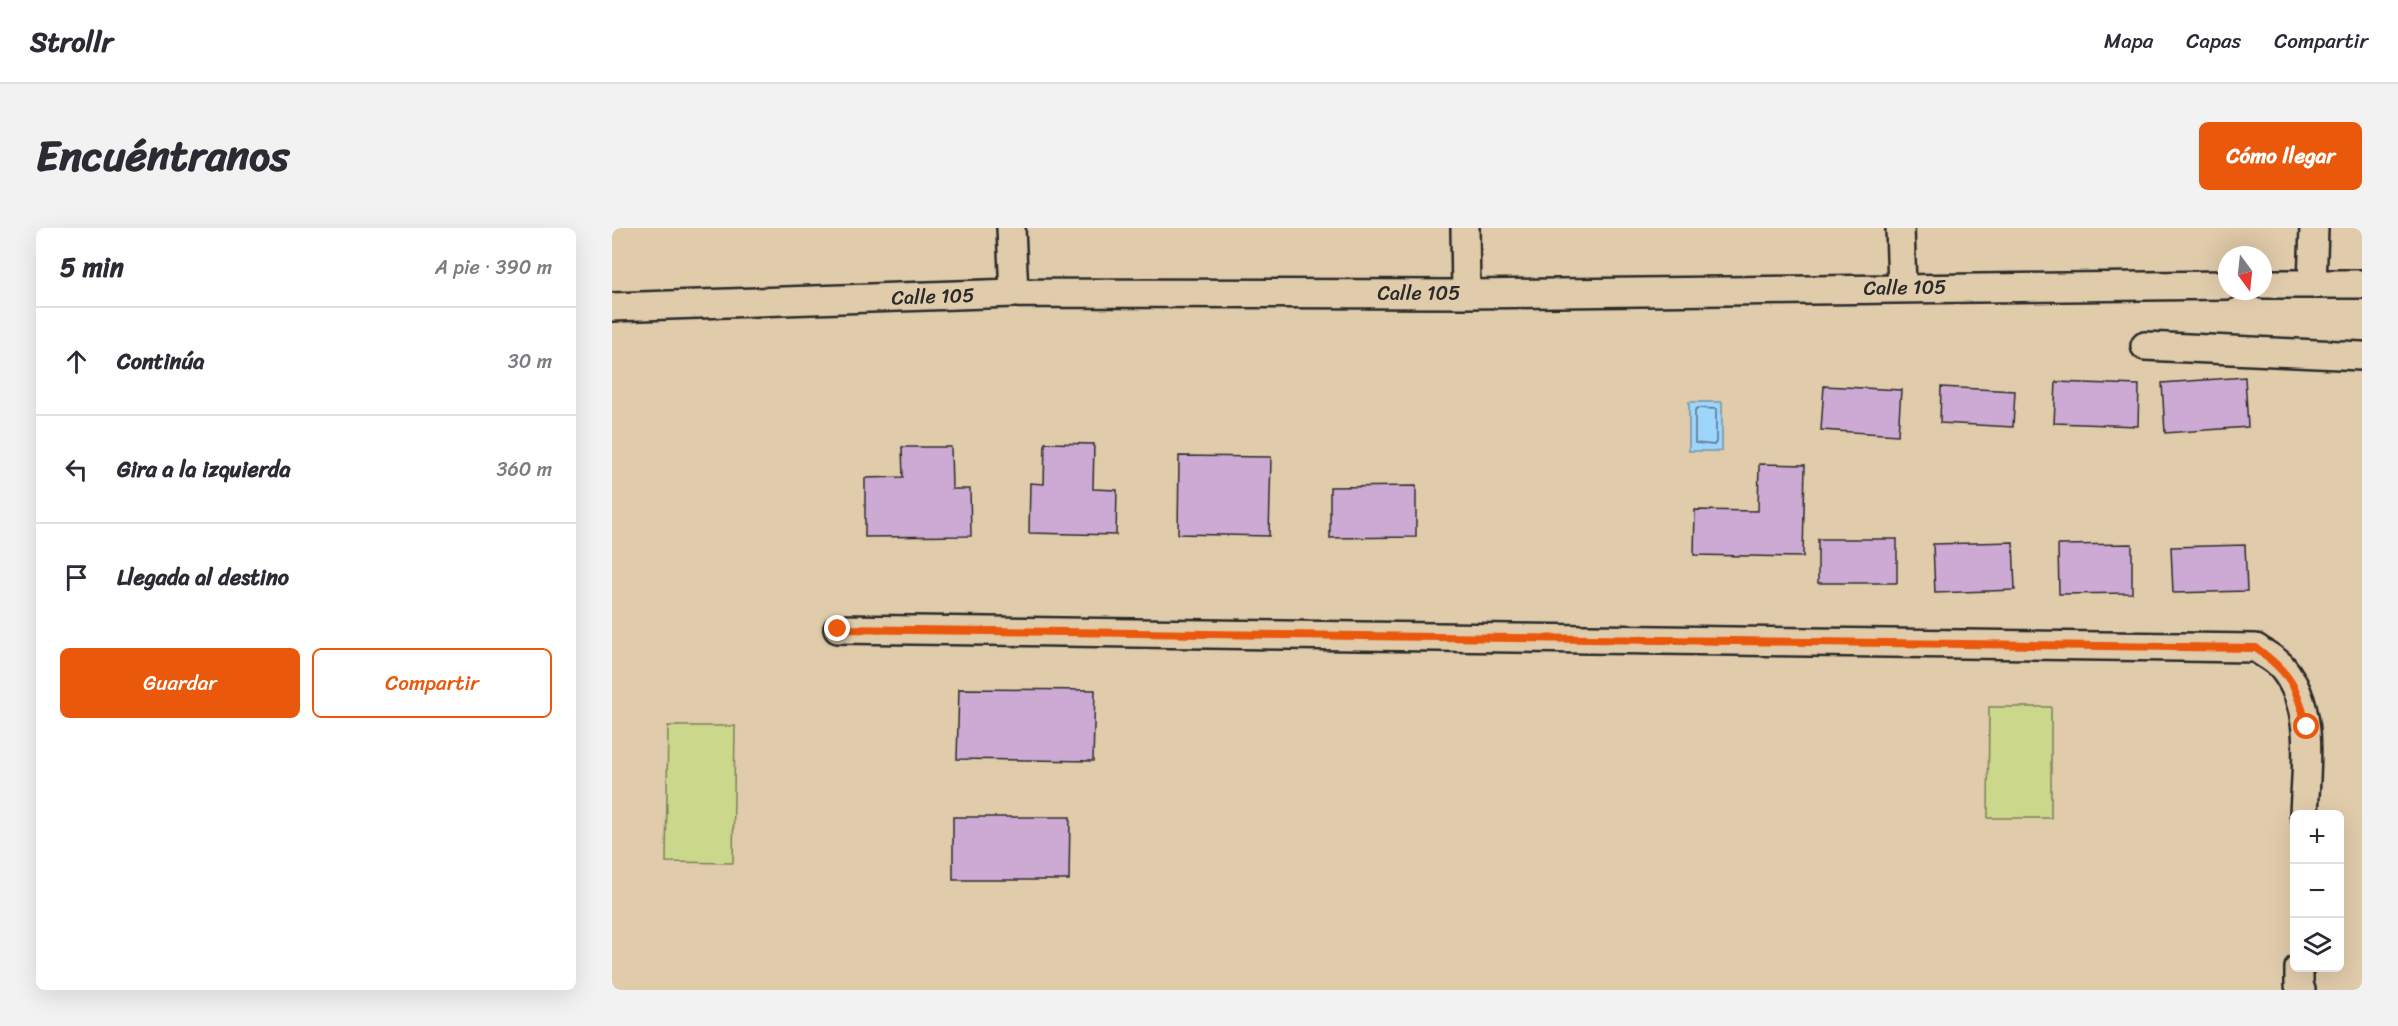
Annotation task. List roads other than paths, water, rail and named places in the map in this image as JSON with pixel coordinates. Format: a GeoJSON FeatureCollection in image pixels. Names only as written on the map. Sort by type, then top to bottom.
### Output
{"type":"FeatureCollection","features":[{"type":"Feature","properties":{"kind":"street"},"geometry":{"type":"LineString","coordinates":[[1011,228],[1014,293]]}},
{"type":"Feature","properties":{"kind":"street"},"geometry":{"type":"LineString","coordinates":[[1465,228],[1466,294]]}},
{"type":"Feature","properties":{"kind":"street"},"geometry":{"type":"LineString","coordinates":[[1900,228],[1902,287]]}},
{"type":"Feature","properties":{"kind":"street"},"geometry":{"type":"LineString","coordinates":[[2312,284],[2314,228]]}},
{"type":"Feature","properties":{"kind":"street"},"geometry":{"type":"LineString","coordinates":[[2272,285],[2362,284]]}},
{"type":"Feature","properties":{"kind":"street","name":"Calle 105"},"geometry":{"type":"LineString","coordinates":[[612,307],[1014,293],[1466,294],[1902,287],[2218,285]]}},
{"type":"Feature","properties":{"kind":"street"},"geometry":{"type":"LineString","coordinates":[[2145,346],[2362,356]]}},
{"type":"Feature","properties":{"kind":"street"},"geometry":{"type":"LineString","coordinates":[[838,629],[2256,648],[2281,667],[2299,696],[2307,727],[2304,810]]}},
{"type":"Feature","properties":{"kind":"street"},"geometry":{"type":"LineString","coordinates":[[2300,972],[2301,990]]}},
{"type":"Feature","properties":{"kind":"water"},"geometry":{"type":"Polygon","coordinates":[[[1689,402],[1722,402],[1722,451],[1689,451],[1689,402]]]}}]}
